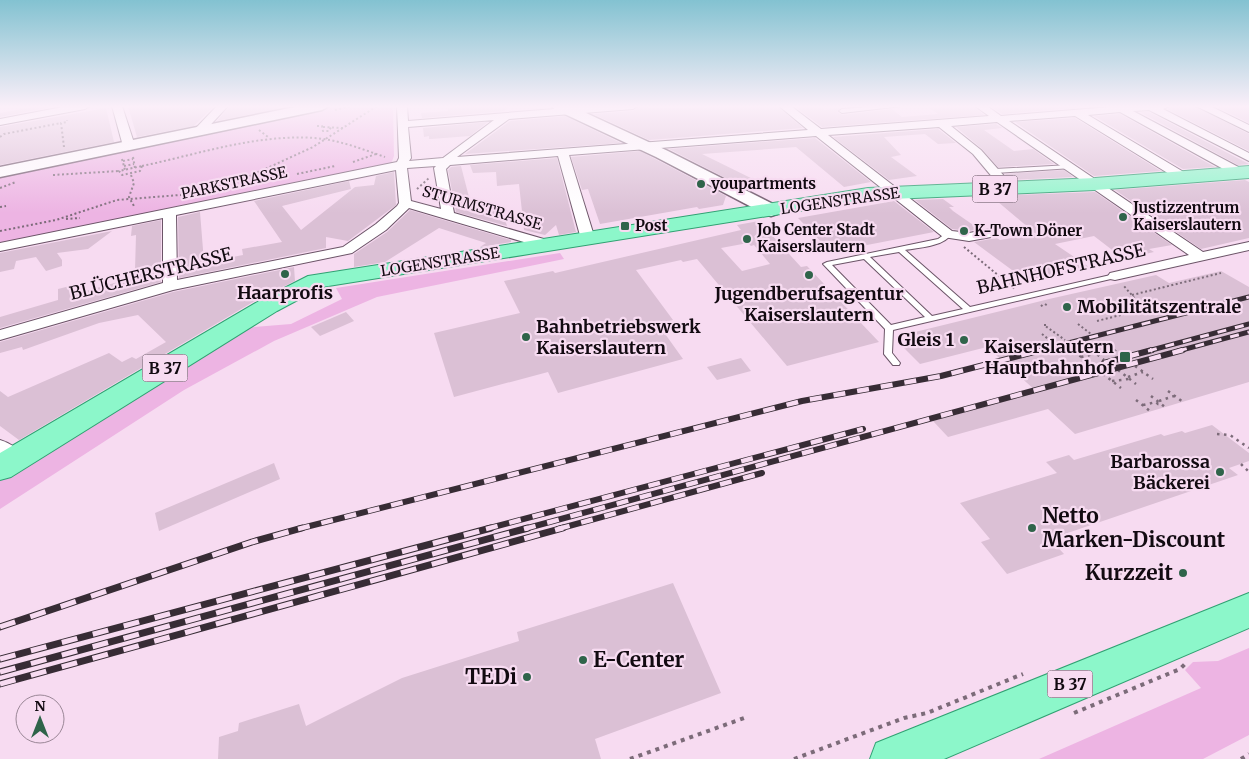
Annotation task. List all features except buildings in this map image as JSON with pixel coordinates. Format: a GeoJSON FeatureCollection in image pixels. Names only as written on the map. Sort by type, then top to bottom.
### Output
{"type":"FeatureCollection","features":[{"type":"Feature","properties":{"kind":"main road","name":"LOGENSTRASSE"},"geometry":{"type":"LineString","coordinates":[[315,269],[549,245],[868,194],[1095,184],[1183,177],[1246,168]]}},
{"type":"Feature","properties":{"kind":"main road","name":"B 37"},"geometry":{"type":"LineString","coordinates":[[5,458],[302,287],[315,269]]}},
{"type":"Feature","properties":{"kind":"main road","name":"B 37"},"geometry":{"type":"LineString","coordinates":[[892,759],[1249,610]]}},
{"type":"Feature","properties":{"kind":"street"},"geometry":{"type":"LineString","coordinates":[[126,141],[129,153]]}},
{"type":"Feature","properties":{"kind":"street"},"geometry":{"type":"LineString","coordinates":[[0,172],[65,158],[129,153],[167,141]]}},
{"type":"Feature","properties":{"kind":"street"},"geometry":{"type":"LineString","coordinates":[[404,201],[401,165],[405,158],[405,141]]}},
{"type":"Feature","properties":{"kind":"street"},"geometry":{"type":"LineString","coordinates":[[448,214],[442,164],[472,141]]}},
{"type":"Feature","properties":{"kind":"street"},"geometry":{"type":"LineString","coordinates":[[635,141],[772,210]]}},
{"type":"Feature","properties":{"kind":"street","name":"PARKSTRASSE"},"geometry":{"type":"LineString","coordinates":[[0,248],[401,165],[442,164],[721,141]]}},
{"type":"Feature","properties":{"kind":"street"},"geometry":{"type":"LineString","coordinates":[[829,141],[952,238],[1002,231]]}},
{"type":"Feature","properties":{"kind":"street"},"geometry":{"type":"LineString","coordinates":[[964,141],[977,152],[1008,188]]}},
{"type":"Feature","properties":{"kind":"street"},"geometry":{"type":"LineString","coordinates":[[1032,141],[1201,257]]}},
{"type":"Feature","properties":{"kind":"street"},"geometry":{"type":"LineString","coordinates":[[1127,141],[1183,177]]}},
{"type":"Feature","properties":{"kind":"street"},"geometry":{"type":"LineString","coordinates":[[1194,141],[1246,168]]}},
{"type":"Feature","properties":{"kind":"street"},"geometry":{"type":"LineString","coordinates":[[1205,141],[1246,168]]}},
{"type":"Feature","properties":{"kind":"street"},"geometry":{"type":"LineString","coordinates":[[563,153],[588,239]]}},
{"type":"Feature","properties":{"kind":"street"},"geometry":{"type":"LineString","coordinates":[[718,218],[743,205],[742,197],[731,189]]}},
{"type":"Feature","properties":{"kind":"street","name":"STURMSTRASSE"},"geometry":{"type":"LineString","coordinates":[[404,201],[549,245]]}},
{"type":"Feature","properties":{"kind":"street","name":"BLÜCHERSTRASSE"},"geometry":{"type":"LineString","coordinates":[[0,335],[170,286],[315,269],[381,227],[403,208],[404,201]]}},
{"type":"Feature","properties":{"kind":"street"},"geometry":{"type":"LineString","coordinates":[[168,213],[170,286]]}},
{"type":"Feature","properties":{"kind":"street","name":"BAHNHOFSTRASSE"},"geometry":{"type":"LineString","coordinates":[[1115,276],[1249,246]]}},
{"type":"Feature","properties":{"kind":"lane"},"geometry":{"type":"LineString","coordinates":[[995,171],[1070,167]]}},
{"type":"Feature","properties":{"kind":"lane"},"geometry":{"type":"LineString","coordinates":[[896,363],[888,354],[889,328],[827,264],[952,238]]}},
{"type":"Feature","properties":{"kind":"lane"},"geometry":{"type":"LineString","coordinates":[[901,250],[969,310]]}},
{"type":"Feature","properties":{"kind":"lane"},"geometry":{"type":"LineString","coordinates":[[863,257],[928,320]]}},
{"type":"Feature","properties":{"kind":"lane","name":"BAHNHOFSTRASSE"},"geometry":{"type":"LineString","coordinates":[[889,328],[1115,276]]}},
{"type":"Feature","properties":{"kind":"path"},"geometry":{"type":"LineString","coordinates":[[63,141],[65,158]]}},
{"type":"Feature","properties":{"kind":"path"},"geometry":{"type":"LineString","coordinates":[[48,176],[125,170],[212,148],[249,141]]}},
{"type":"Feature","properties":{"kind":"path"},"geometry":{"type":"LineString","coordinates":[[0,231],[45,223],[103,203],[129,197],[192,194],[254,174],[314,146],[320,141]]}},
{"type":"Feature","properties":{"kind":"path"},"geometry":{"type":"LineString","coordinates":[[344,141],[388,159]]}},
{"type":"Feature","properties":{"kind":"path"},"geometry":{"type":"LineString","coordinates":[[123,161],[129,153]]}},
{"type":"Feature","properties":{"kind":"path"},"geometry":{"type":"LineString","coordinates":[[125,170],[123,161],[129,153]]}},
{"type":"Feature","properties":{"kind":"path"},"geometry":{"type":"LineString","coordinates":[[129,153],[135,168]]}},
{"type":"Feature","properties":{"kind":"path"},"geometry":{"type":"LineString","coordinates":[[352,163],[361,158],[377,154]]}},
{"type":"Feature","properties":{"kind":"path"},"geometry":{"type":"LineString","coordinates":[[124,166],[134,164]]}},
{"type":"Feature","properties":{"kind":"path"},"geometry":{"type":"LineString","coordinates":[[404,201],[442,164]]}},
{"type":"Feature","properties":{"kind":"path"},"geometry":{"type":"LineString","coordinates":[[292,175],[338,165]]}},
{"type":"Feature","properties":{"kind":"path"},"geometry":{"type":"LineString","coordinates":[[119,171],[122,175],[131,175],[139,172],[142,166]]}},
{"type":"Feature","properties":{"kind":"path"},"geometry":{"type":"LineString","coordinates":[[254,174],[266,178],[280,177]]}},
{"type":"Feature","properties":{"kind":"path"},"geometry":{"type":"LineString","coordinates":[[131,175],[134,183],[129,197],[136,209]]}},
{"type":"Feature","properties":{"kind":"path"},"geometry":{"type":"LineString","coordinates":[[0,188],[22,181]]}},
{"type":"Feature","properties":{"kind":"path"},"geometry":{"type":"LineString","coordinates":[[0,207],[6,206]]}},
{"type":"Feature","properties":{"kind":"path"},"geometry":{"type":"LineString","coordinates":[[952,238],[1024,297]]}},
{"type":"Feature","properties":{"kind":"path"},"geometry":{"type":"LineString","coordinates":[[1132,295],[1221,273]]}},
{"type":"Feature","properties":{"kind":"path"},"geometry":{"type":"LineString","coordinates":[[1097,321],[1144,309],[1115,276]]}},
{"type":"Feature","properties":{"kind":"path"},"geometry":{"type":"LineString","coordinates":[[1043,306],[1048,306]]}},
{"type":"Feature","properties":{"kind":"path"},"geometry":{"type":"LineString","coordinates":[[1078,324],[1091,334]]}},
{"type":"Feature","properties":{"kind":"path"},"geometry":{"type":"LineString","coordinates":[[1046,325],[1044,325],[1065,340]]}},
{"type":"Feature","properties":{"kind":"path"},"geometry":{"type":"LineString","coordinates":[[1053,343],[1042,334],[1052,331],[1056,334]]}},
{"type":"Feature","properties":{"kind":"path"},"geometry":{"type":"LineString","coordinates":[[1105,343],[1121,355]]}},
{"type":"Feature","properties":{"kind":"path"},"geometry":{"type":"LineString","coordinates":[[1088,348],[1104,360]]}},
{"type":"Feature","properties":{"kind":"path"},"geometry":{"type":"LineString","coordinates":[[1081,357],[1112,348]]}},
{"type":"Feature","properties":{"kind":"path"},"geometry":{"type":"LineString","coordinates":[[1074,351],[1090,364]]}},
{"type":"Feature","properties":{"kind":"path"},"geometry":{"type":"LineString","coordinates":[[1134,366],[1153,379]]}},
{"type":"Feature","properties":{"kind":"path"},"geometry":{"type":"LineString","coordinates":[[1118,370],[1136,384]]}},
{"type":"Feature","properties":{"kind":"path"},"geometry":{"type":"LineString","coordinates":[[1112,381],[1143,372]]}},
{"type":"Feature","properties":{"kind":"path"},"geometry":{"type":"LineString","coordinates":[[1103,374],[1121,388]]}},
{"type":"Feature","properties":{"kind":"path"},"geometry":{"type":"LineString","coordinates":[[1168,391],[1183,402]]}},
{"type":"Feature","properties":{"kind":"path"},"geometry":{"type":"LineString","coordinates":[[1151,396],[1165,407]]}},
{"type":"Feature","properties":{"kind":"path"},"geometry":{"type":"LineString","coordinates":[[1142,405],[1175,396]]}},
{"type":"Feature","properties":{"kind":"path"},"geometry":{"type":"LineString","coordinates":[[1136,400],[1150,411]]}},
{"type":"Feature","properties":{"kind":"path"},"geometry":{"type":"LineString","coordinates":[[1217,434],[1222,433],[1236,438],[1249,448]]}},
{"type":"Feature","properties":{"kind":"path"},"geometry":{"type":"LineString","coordinates":[[1241,464],[1249,472]]}},
{"type":"Feature","properties":{"kind":"path"},"geometry":{"type":"LineString","coordinates":[[1100,569],[1131,575]]}},
{"type":"Feature","properties":{"kind":"path"},"geometry":{"type":"LineString","coordinates":[[794,759],[904,718],[927,712],[1025,674]]}},
{"type":"Feature","properties":{"kind":"path"},"geometry":{"type":"LineString","coordinates":[[630,759],[747,717]]}},
{"type":"Feature","properties":{"kind":"path"},"geometry":{"type":"LineString","coordinates":[[1241,759],[1249,754]]}},
{"type":"Feature","properties":{"kind":"shaded area"},"geometry":{"type":"Polygon","coordinates":[[[165,141],[394,141],[394,156],[391,164],[0,245],[0,176],[165,141]]]}},
{"type":"Feature","properties":{"kind":"shaded area"},"geometry":{"type":"Polygon","coordinates":[[[560,253],[564,259],[377,297],[274,341],[184,390],[0,509],[0,479],[243,328],[291,324],[342,299],[336,288],[560,253]]]}},
{"type":"Feature","properties":{"kind":"shaded area"},"geometry":{"type":"Polygon","coordinates":[[[1249,648],[1249,735],[1203,759],[1039,759],[1201,688],[1185,670],[1193,662],[1218,661],[1249,648]]]}},
{"type":"Feature","properties":{"kind":"railway"},"geometry":{"type":"LineString","coordinates":[[1037,351],[1249,297]]}},
{"type":"Feature","properties":{"kind":"railway"},"geometry":{"type":"LineString","coordinates":[[1148,351],[1249,324]]}},
{"type":"Feature","properties":{"kind":"railway"},"geometry":{"type":"LineString","coordinates":[[1178,351],[1249,332]]}},
{"type":"Feature","properties":{"kind":"railway"},"geometry":{"type":"LineString","coordinates":[[298,529],[802,401],[941,376],[1042,350]]}},
{"type":"Feature","properties":{"kind":"railway"},"geometry":{"type":"LineString","coordinates":[[1104,363],[1152,350]]}},
{"type":"Feature","properties":{"kind":"railway"},"geometry":{"type":"LineString","coordinates":[[524,529],[1183,350]]}},
{"type":"Feature","properties":{"kind":"railway"},"geometry":{"type":"LineString","coordinates":[[486,529],[863,429]]}},
{"type":"Feature","properties":{"kind":"railway"},"geometry":{"type":"LineString","coordinates":[[558,529],[762,473]]}},
{"type":"Feature","properties":{"kind":"railway"},"geometry":{"type":"LineString","coordinates":[[0,627],[252,542],[302,528]]}},
{"type":"Feature","properties":{"kind":"railway"},"geometry":{"type":"LineString","coordinates":[[0,659],[491,528]]}},
{"type":"Feature","properties":{"kind":"railway"},"geometry":{"type":"LineString","coordinates":[[0,672],[528,528]]}},
{"type":"Feature","properties":{"kind":"railway"},"geometry":{"type":"LineString","coordinates":[[0,684],[563,528]]}},
{"type":"Feature","properties":{"kind":"place","name":"youpartments"},"geometry":{"type":"Point","coordinates":[701,184]}},
{"type":"Feature","properties":{"kind":"place","name":"Justizzentrum Kaiserslautern"},"geometry":{"type":"Point","coordinates":[1123,217]}},
{"type":"Feature","properties":{"kind":"place","name":"Post"},"geometry":{"type":"Point","coordinates":[625,226]}},
{"type":"Feature","properties":{"kind":"place","name":"K-Town Döner"},"geometry":{"type":"Point","coordinates":[964,231]}},
{"type":"Feature","properties":{"kind":"place","name":"Job Center Stadt Kaiserslautern"},"geometry":{"type":"Point","coordinates":[747,239]}},
{"type":"Feature","properties":{"kind":"place","name":"Haarprofis"},"geometry":{"type":"Point","coordinates":[285,274]}},
{"type":"Feature","properties":{"kind":"place","name":"Jugendberufsagentur Kaiserslautern"},"geometry":{"type":"Point","coordinates":[809,275]}},
{"type":"Feature","properties":{"kind":"place","name":"Mobilitätszentrale"},"geometry":{"type":"Point","coordinates":[1067,307]}},
{"type":"Feature","properties":{"kind":"place","name":"Bahnbetriebswerk Kaiserslautern"},"geometry":{"type":"Point","coordinates":[526,337]}},
{"type":"Feature","properties":{"kind":"place","name":"Gleis 1"},"geometry":{"type":"Point","coordinates":[964,340]}},
{"type":"Feature","properties":{"kind":"place","name":"Kaiserslautern Hauptbahnhof"},"geometry":{"type":"Point","coordinates":[1125,357]}},
{"type":"Feature","properties":{"kind":"place","name":"Barbarossa Bäckerei"},"geometry":{"type":"Point","coordinates":[1220,472]}},
{"type":"Feature","properties":{"kind":"place","name":"Netto Marken-Discount"},"geometry":{"type":"Point","coordinates":[1032,528]}},
{"type":"Feature","properties":{"kind":"place","name":"Kurzzeit"},"geometry":{"type":"Point","coordinates":[1183,573]}},
{"type":"Feature","properties":{"kind":"place","name":"E-Center"},"geometry":{"type":"Point","coordinates":[583,660]}},
{"type":"Feature","properties":{"kind":"place","name":"TEDi"},"geometry":{"type":"Point","coordinates":[527,677]}}]}
